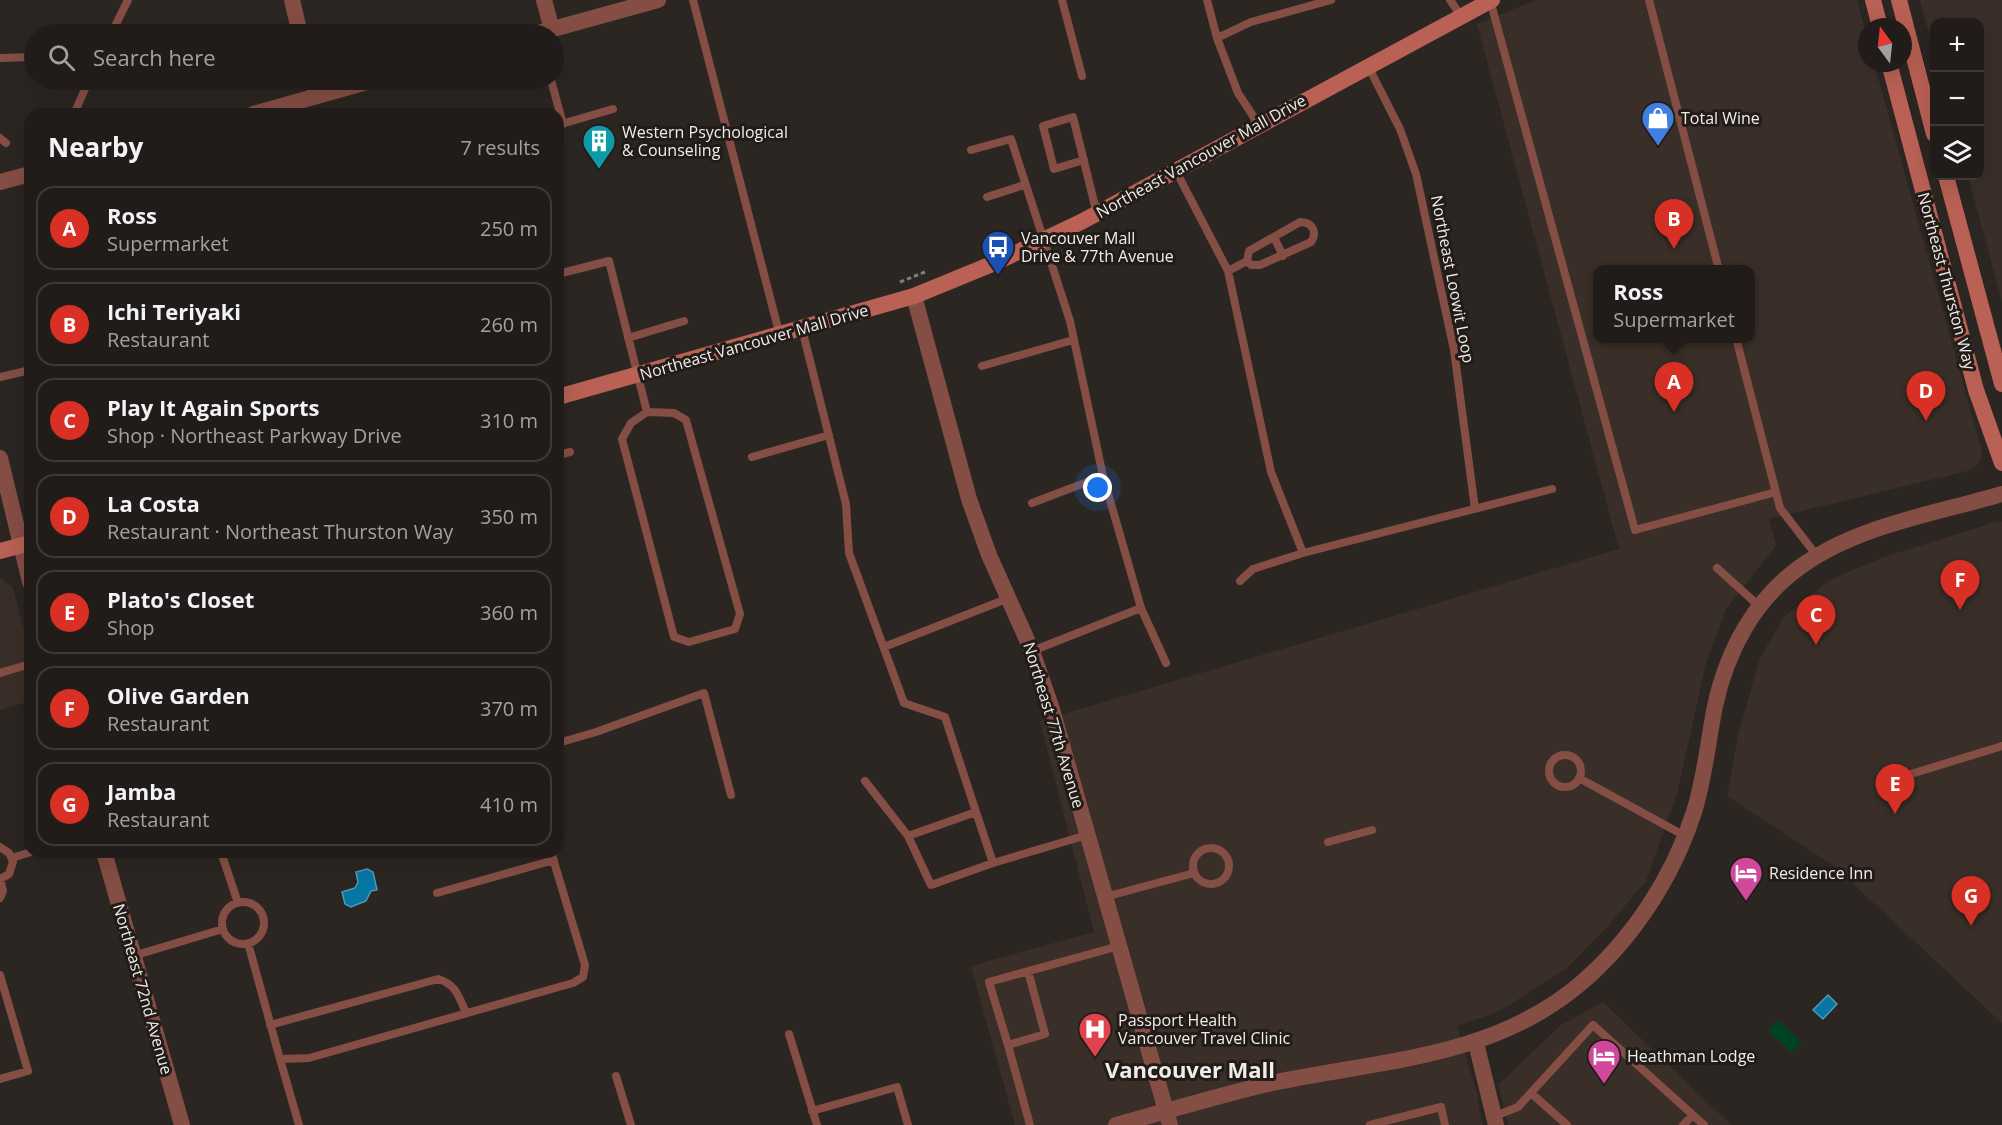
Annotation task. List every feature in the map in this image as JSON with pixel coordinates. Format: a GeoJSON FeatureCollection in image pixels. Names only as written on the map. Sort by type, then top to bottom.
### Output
{"type":"FeatureCollection","features":[{"type":"Feature","properties":{"kind":"main road","name":"Northeast Vancouver Mall Drive"},"geometry":{"type":"LineString","coordinates":[[564,395],[780,336],[914,296],[1042,241],[1097,214],[1490,0]]}},
{"type":"Feature","properties":{"kind":"main road"},"geometry":{"type":"LineString","coordinates":[[1873,0],[1878,18]]}},
{"type":"Feature","properties":{"kind":"main road"},"geometry":{"type":"LineString","coordinates":[[1899,0],[1933,126]]}},
{"type":"Feature","properties":{"kind":"main road","name":"Northeast Thurston Way"},"geometry":{"type":"LineString","coordinates":[[1891,72],[1976,390],[2002,463]]}},
{"type":"Feature","properties":{"kind":"main road","name":"Northeast Thurston Way"},"geometry":{"type":"LineString","coordinates":[[1947,180],[2002,384]]}},
{"type":"Feature","properties":{"kind":"main road"},"geometry":{"type":"LineString","coordinates":[[0,551],[24,544]]}},
{"type":"Feature","properties":{"kind":"street"},"geometry":{"type":"LineString","coordinates":[[292,0],[298,24]]}},
{"type":"Feature","properties":{"kind":"street"},"geometry":{"type":"LineString","coordinates":[[542,24],[544,0]]}},
{"type":"Feature","properties":{"kind":"street"},"geometry":{"type":"LineString","coordinates":[[564,27],[658,0]]}},
{"type":"Feature","properties":{"kind":"street"},"geometry":{"type":"LineString","coordinates":[[267,108],[309,90]]}},
{"type":"Feature","properties":{"kind":"street"},"geometry":{"type":"LineString","coordinates":[[0,182],[24,176]]}},
{"type":"Feature","properties":{"kind":"street","name":"Northeast 77th Avenue"},"geometry":{"type":"LineString","coordinates":[[914,296],[969,499],[989,555],[1032,651],[1168,1118]]}},
{"type":"Feature","properties":{"kind":"street"},"geometry":{"type":"LineString","coordinates":[[0,458],[24,541]]}},
{"type":"Feature","properties":{"kind":"street"},"geometry":{"type":"LineString","coordinates":[[1116,1125],[1168,1118],[1273,1083],[1380,1064],[1476,1043],[1532,1018],[1580,984],[1612,953],[1649,907],[1673,866],[1700,790],[1723,676],[1735,646],[1759,606],[1787,577],[1817,556],[1852,539],[2002,494]]}},
{"type":"Feature","properties":{"kind":"street","name":"Northeast 72nd Avenue"},"geometry":{"type":"LineString","coordinates":[[106,858],[182,1125]]}},
{"type":"Feature","properties":{"kind":"street"},"geometry":{"type":"LineString","coordinates":[[1476,1043],[1495,1120]]}},
{"type":"Feature","properties":{"kind":"lane"},"geometry":{"type":"LineString","coordinates":[[116,24],[128,0]]}},
{"type":"Feature","properties":{"kind":"lane"},"geometry":{"type":"LineString","coordinates":[[693,0],[780,336]]}},
{"type":"Feature","properties":{"kind":"lane"},"geometry":{"type":"LineString","coordinates":[[1062,0],[1083,76]]}},
{"type":"Feature","properties":{"kind":"lane"},"geometry":{"type":"LineString","coordinates":[[1207,0],[1217,38],[1238,93],[1259,125]]}},
{"type":"Feature","properties":{"kind":"lane"},"geometry":{"type":"LineString","coordinates":[[1217,38],[1251,22],[1331,0]]}},
{"type":"Feature","properties":{"kind":"lane"},"geometry":{"type":"LineString","coordinates":[[1450,0],[1461,16]]}},
{"type":"Feature","properties":{"kind":"lane"},"geometry":{"type":"LineString","coordinates":[[1490,0],[1635,530],[1776,492]]}},
{"type":"Feature","properties":{"kind":"lane"},"geometry":{"type":"LineString","coordinates":[[1649,0],[1718,265]]}},
{"type":"Feature","properties":{"kind":"lane"},"geometry":{"type":"LineString","coordinates":[[0,58],[24,57]]}},
{"type":"Feature","properties":{"kind":"lane","name":"Northeast Loowit Loop"},"geometry":{"type":"LineString","coordinates":[[1367,65],[1400,129],[1416,174],[1454,350],[1475,509]]}},
{"type":"Feature","properties":{"kind":"lane"},"geometry":{"type":"LineString","coordinates":[[77,108],[85,90]]}},
{"type":"Feature","properties":{"kind":"lane"},"geometry":{"type":"LineString","coordinates":[[553,90],[557,108]]}},
{"type":"Feature","properties":{"kind":"lane"},"geometry":{"type":"LineString","coordinates":[[564,123],[613,110]]}},
{"type":"Feature","properties":{"kind":"lane"},"geometry":{"type":"LineString","coordinates":[[1084,160],[1054,169],[1043,126],[1073,117],[1084,160],[1097,214]]}},
{"type":"Feature","properties":{"kind":"lane"},"geometry":{"type":"LineString","coordinates":[[971,150],[1011,140],[1042,241],[1054,269],[1073,340],[1103,476],[1141,608],[1166,663]]}},
{"type":"Feature","properties":{"kind":"lane"},"geometry":{"type":"LineString","coordinates":[[1176,171],[1228,271],[1271,472],[1303,553]]}},
{"type":"Feature","properties":{"kind":"lane"},"geometry":{"type":"LineString","coordinates":[[987,196],[1024,185]]}},
{"type":"Feature","properties":{"kind":"lane"},"geometry":{"type":"LineString","coordinates":[[1300,222],[1308,223],[1313,228],[1314,236],[1311,242],[1257,266],[1247,261],[1249,251],[1300,222]]}},
{"type":"Feature","properties":{"kind":"lane"},"geometry":{"type":"LineString","coordinates":[[1274,237],[1283,256]]}},
{"type":"Feature","properties":{"kind":"lane"},"geometry":{"type":"LineString","coordinates":[[564,272],[609,261],[647,412]]}},
{"type":"Feature","properties":{"kind":"lane"},"geometry":{"type":"LineString","coordinates":[[1228,271],[1247,261]]}},
{"type":"Feature","properties":{"kind":"lane"},"geometry":{"type":"LineString","coordinates":[[628,338],[684,321]]}},
{"type":"Feature","properties":{"kind":"lane"},"geometry":{"type":"LineString","coordinates":[[802,329],[846,504],[849,553],[904,703],[945,717],[993,863]]}},
{"type":"Feature","properties":{"kind":"lane"},"geometry":{"type":"LineString","coordinates":[[982,366],[1073,340]]}},
{"type":"Feature","properties":{"kind":"lane"},"geometry":{"type":"LineString","coordinates":[[1737,343],[1780,508],[1817,556]]}},
{"type":"Feature","properties":{"kind":"lane"},"geometry":{"type":"LineString","coordinates":[[0,377],[24,371]]}},
{"type":"Feature","properties":{"kind":"lane"},"geometry":{"type":"LineString","coordinates":[[647,412],[674,413],[686,420],[741,614],[735,629],[689,642],[674,637],[621,439],[631,423],[647,412]]}},
{"type":"Feature","properties":{"kind":"lane"},"geometry":{"type":"LineString","coordinates":[[753,457],[829,435]]}},
{"type":"Feature","properties":{"kind":"lane"},"geometry":{"type":"LineString","coordinates":[[564,454],[570,452]]}},
{"type":"Feature","properties":{"kind":"lane"},"geometry":{"type":"LineString","coordinates":[[1032,503],[1103,476]]}},
{"type":"Feature","properties":{"kind":"lane"},"geometry":{"type":"LineString","coordinates":[[1240,581],[1253,568],[1303,553],[1552,489]]}},
{"type":"Feature","properties":{"kind":"lane"},"geometry":{"type":"LineString","coordinates":[[1717,568],[1759,606]]}},
{"type":"Feature","properties":{"kind":"lane"},"geometry":{"type":"LineString","coordinates":[[884,647],[1010,598]]}},
{"type":"Feature","properties":{"kind":"lane"},"geometry":{"type":"LineString","coordinates":[[1032,651],[1141,608]]}},
{"type":"Feature","properties":{"kind":"lane"},"geometry":{"type":"LineString","coordinates":[[0,672],[24,666]]}},
{"type":"Feature","properties":{"kind":"lane"},"geometry":{"type":"LineString","coordinates":[[564,741],[704,693],[731,795]]}},
{"type":"Feature","properties":{"kind":"lane"},"geometry":{"type":"LineString","coordinates":[[1911,774],[2002,746]]}},
{"type":"Feature","properties":{"kind":"lane"},"geometry":{"type":"LineString","coordinates":[[1580,778],[1685,836]]}},
{"type":"Feature","properties":{"kind":"lane"},"geometry":{"type":"LineString","coordinates":[[865,781],[908,836],[931,885],[993,863],[1087,835]]}},
{"type":"Feature","properties":{"kind":"lane"},"geometry":{"type":"LineString","coordinates":[[908,836],[976,813]]}},
{"type":"Feature","properties":{"kind":"lane"},"geometry":{"type":"LineString","coordinates":[[1328,842],[1372,830]]}},
{"type":"Feature","properties":{"kind":"lane"},"geometry":{"type":"LineString","coordinates":[[0,848],[6,850],[12,858],[10,872],[0,879],[3,891],[0,898]]}},
{"type":"Feature","properties":{"kind":"lane"},"geometry":{"type":"LineString","coordinates":[[1206,849],[1223,853],[1229,862],[1224,879],[1216,884],[1206,884],[1194,873],[1193,861],[1206,849]]}},
{"type":"Feature","properties":{"kind":"lane"},"geometry":{"type":"LineString","coordinates":[[12,858],[24,854]]}},
{"type":"Feature","properties":{"kind":"lane"},"geometry":{"type":"LineString","coordinates":[[223,858],[238,903]]}},
{"type":"Feature","properties":{"kind":"lane"},"geometry":{"type":"LineString","coordinates":[[437,892],[547,858]]}},
{"type":"Feature","properties":{"kind":"lane"},"geometry":{"type":"LineString","coordinates":[[280,1059],[309,1058],[573,983],[583,976],[585,965],[554,858]]}},
{"type":"Feature","properties":{"kind":"lane"},"geometry":{"type":"LineString","coordinates":[[1105,897],[1194,873]]}},
{"type":"Feature","properties":{"kind":"lane"},"geometry":{"type":"LineString","coordinates":[[238,903],[253,904],[264,919],[261,934],[248,943],[233,941],[223,929],[225,912],[238,903]]}},
{"type":"Feature","properties":{"kind":"lane"},"geometry":{"type":"LineString","coordinates":[[133,956],[223,929]]}},
{"type":"Feature","properties":{"kind":"lane"},"geometry":{"type":"LineString","coordinates":[[248,943],[299,1125]]}},
{"type":"Feature","properties":{"kind":"lane"},"geometry":{"type":"LineString","coordinates":[[1030,1125],[989,982],[1119,946]]}},
{"type":"Feature","properties":{"kind":"lane"},"geometry":{"type":"LineString","coordinates":[[1008,1045],[1045,1034],[1028,971]]}},
{"type":"Feature","properties":{"kind":"lane"},"geometry":{"type":"LineString","coordinates":[[0,975],[28,1071],[0,1079]]}},
{"type":"Feature","properties":{"kind":"lane"},"geometry":{"type":"LineString","coordinates":[[270,1025],[438,979],[447,981],[456,988],[466,1013]]}},
{"type":"Feature","properties":{"kind":"lane"},"geometry":{"type":"LineString","coordinates":[[1495,1120],[1518,1107],[1593,1025],[1704,1125]]}},
{"type":"Feature","properties":{"kind":"lane"},"geometry":{"type":"LineString","coordinates":[[789,1034],[817,1125]]}},
{"type":"Feature","properties":{"kind":"lane"},"geometry":{"type":"LineString","coordinates":[[616,1076],[631,1125]]}},
{"type":"Feature","properties":{"kind":"lane"},"geometry":{"type":"LineString","coordinates":[[812,1111],[897,1087],[908,1125]]}},
{"type":"Feature","properties":{"kind":"lane"},"geometry":{"type":"LineString","coordinates":[[1531,1093],[1567,1125]]}},
{"type":"Feature","properties":{"kind":"lane"},"geometry":{"type":"LineString","coordinates":[[1370,1125],[1441,1107],[1445,1125]]}},
{"type":"Feature","properties":{"kind":"lane"},"geometry":{"type":"LineString","coordinates":[[1683,1125],[1693,1115]]}},
{"type":"Feature","properties":{"kind":"path"},"geometry":{"type":"LineString","coordinates":[[896,283],[929,271]]}},
{"type":"Feature","properties":{"kind":"shaded area"},"geometry":{"type":"Polygon","coordinates":[[[1536,0],[1857,0],[1862,18],[1858,18],[1858,72],[1876,72],[1982,452],[1979,463],[1971,470],[1769,519],[1776,545],[1725,611],[1706,663],[1677,794],[1646,881],[1608,926],[1567,968],[1500,1011],[1457,1026],[1477,1094],[1482,1125],[1015,1125],[971,966],[1094,932],[1040,721],[1619,549],[1477,24],[1536,0]]]}},
{"type":"Feature","properties":{"kind":"shaded area"},"geometry":{"type":"Polygon","coordinates":[[[1920,0],[2002,0],[2002,301],[1969,180],[1984,180],[1984,18],[1930,18],[1930,37],[1920,0]]]}},
{"type":"Feature","properties":{"kind":"shaded area"},"geometry":{"type":"Polygon","coordinates":[[[2002,522],[2002,1023],[1833,865],[1727,796],[1738,736],[1760,658],[1784,617],[1830,580],[1884,557],[2002,522]]]}},
{"type":"Feature","properties":{"kind":"shaded area"},"geometry":{"type":"Polygon","coordinates":[[[0,578],[13,588],[24,631],[24,703],[0,710],[0,578]]]}},
{"type":"Feature","properties":{"kind":"shaded area"},"geometry":{"type":"Polygon","coordinates":[[[1603,1002],[1731,1125],[1508,1125],[1499,1084],[1561,1025],[1603,1002]]]}},
{"type":"Feature","properties":{"kind":"green space"},"geometry":{"type":"Polygon","coordinates":[[[1778,1020],[1801,1042],[1792,1053],[1768,1031],[1778,1020]]]}},
{"type":"Feature","properties":{"kind":"water"},"geometry":{"type":"Polygon","coordinates":[[[367,869],[373,872],[377,890],[371,891],[366,901],[351,907],[345,904],[342,892],[355,888],[358,882],[356,872],[367,869]]]}},
{"type":"Feature","properties":{"kind":"water"},"geometry":{"type":"Polygon","coordinates":[[[1828,995],[1837,1004],[1823,1019],[1813,1010],[1828,995]]]}},
{"type":"Feature","properties":{"kind":"place","name":"Total Wine"},"geometry":{"type":"Point","coordinates":[1658,147]}},
{"type":"Feature","properties":{"kind":"place","name":"Western Psychological & Counseling"},"geometry":{"type":"Point","coordinates":[599,170]}},
{"type":"Feature","properties":{"kind":"place","name":"Ichi Teriyaki"},"geometry":{"type":"Point","coordinates":[1674,249]}},
{"type":"Feature","properties":{"kind":"place","name":"Vancouver Mall Drive & 77th Avenue"},"geometry":{"type":"Point","coordinates":[998,276]}},
{"type":"Feature","properties":{"kind":"place","name":"Ross"},"geometry":{"type":"Point","coordinates":[1674,412]}},
{"type":"Feature","properties":{"kind":"place","name":"La Costa"},"geometry":{"type":"Point","coordinates":[1926,421]}},
{"type":"Feature","properties":{"kind":"place","name":"Olive Garden"},"geometry":{"type":"Point","coordinates":[1960,610]}},
{"type":"Feature","properties":{"kind":"place","name":"Play It Again Sports"},"geometry":{"type":"Point","coordinates":[1816,645]}},
{"type":"Feature","properties":{"kind":"place","name":"Plato's Closet"},"geometry":{"type":"Point","coordinates":[1895,814]}},
{"type":"Feature","properties":{"kind":"place","name":"Residence Inn"},"geometry":{"type":"Point","coordinates":[1746,902]}},
{"type":"Feature","properties":{"kind":"place","name":"Jamba"},"geometry":{"type":"Point","coordinates":[1971,926]}},
{"type":"Feature","properties":{"kind":"place","name":"Passport Health Vancouver Travel Clinic"},"geometry":{"type":"Point","coordinates":[1095,1058]}},
{"type":"Feature","properties":{"kind":"place","name":"Heathman Lodge"},"geometry":{"type":"Point","coordinates":[1604,1085]}},
{"type":"Feature","properties":{"kind":"district","name":"Vancouver Mall"},"geometry":{"type":"Point","coordinates":[1190,1070]}}]}
